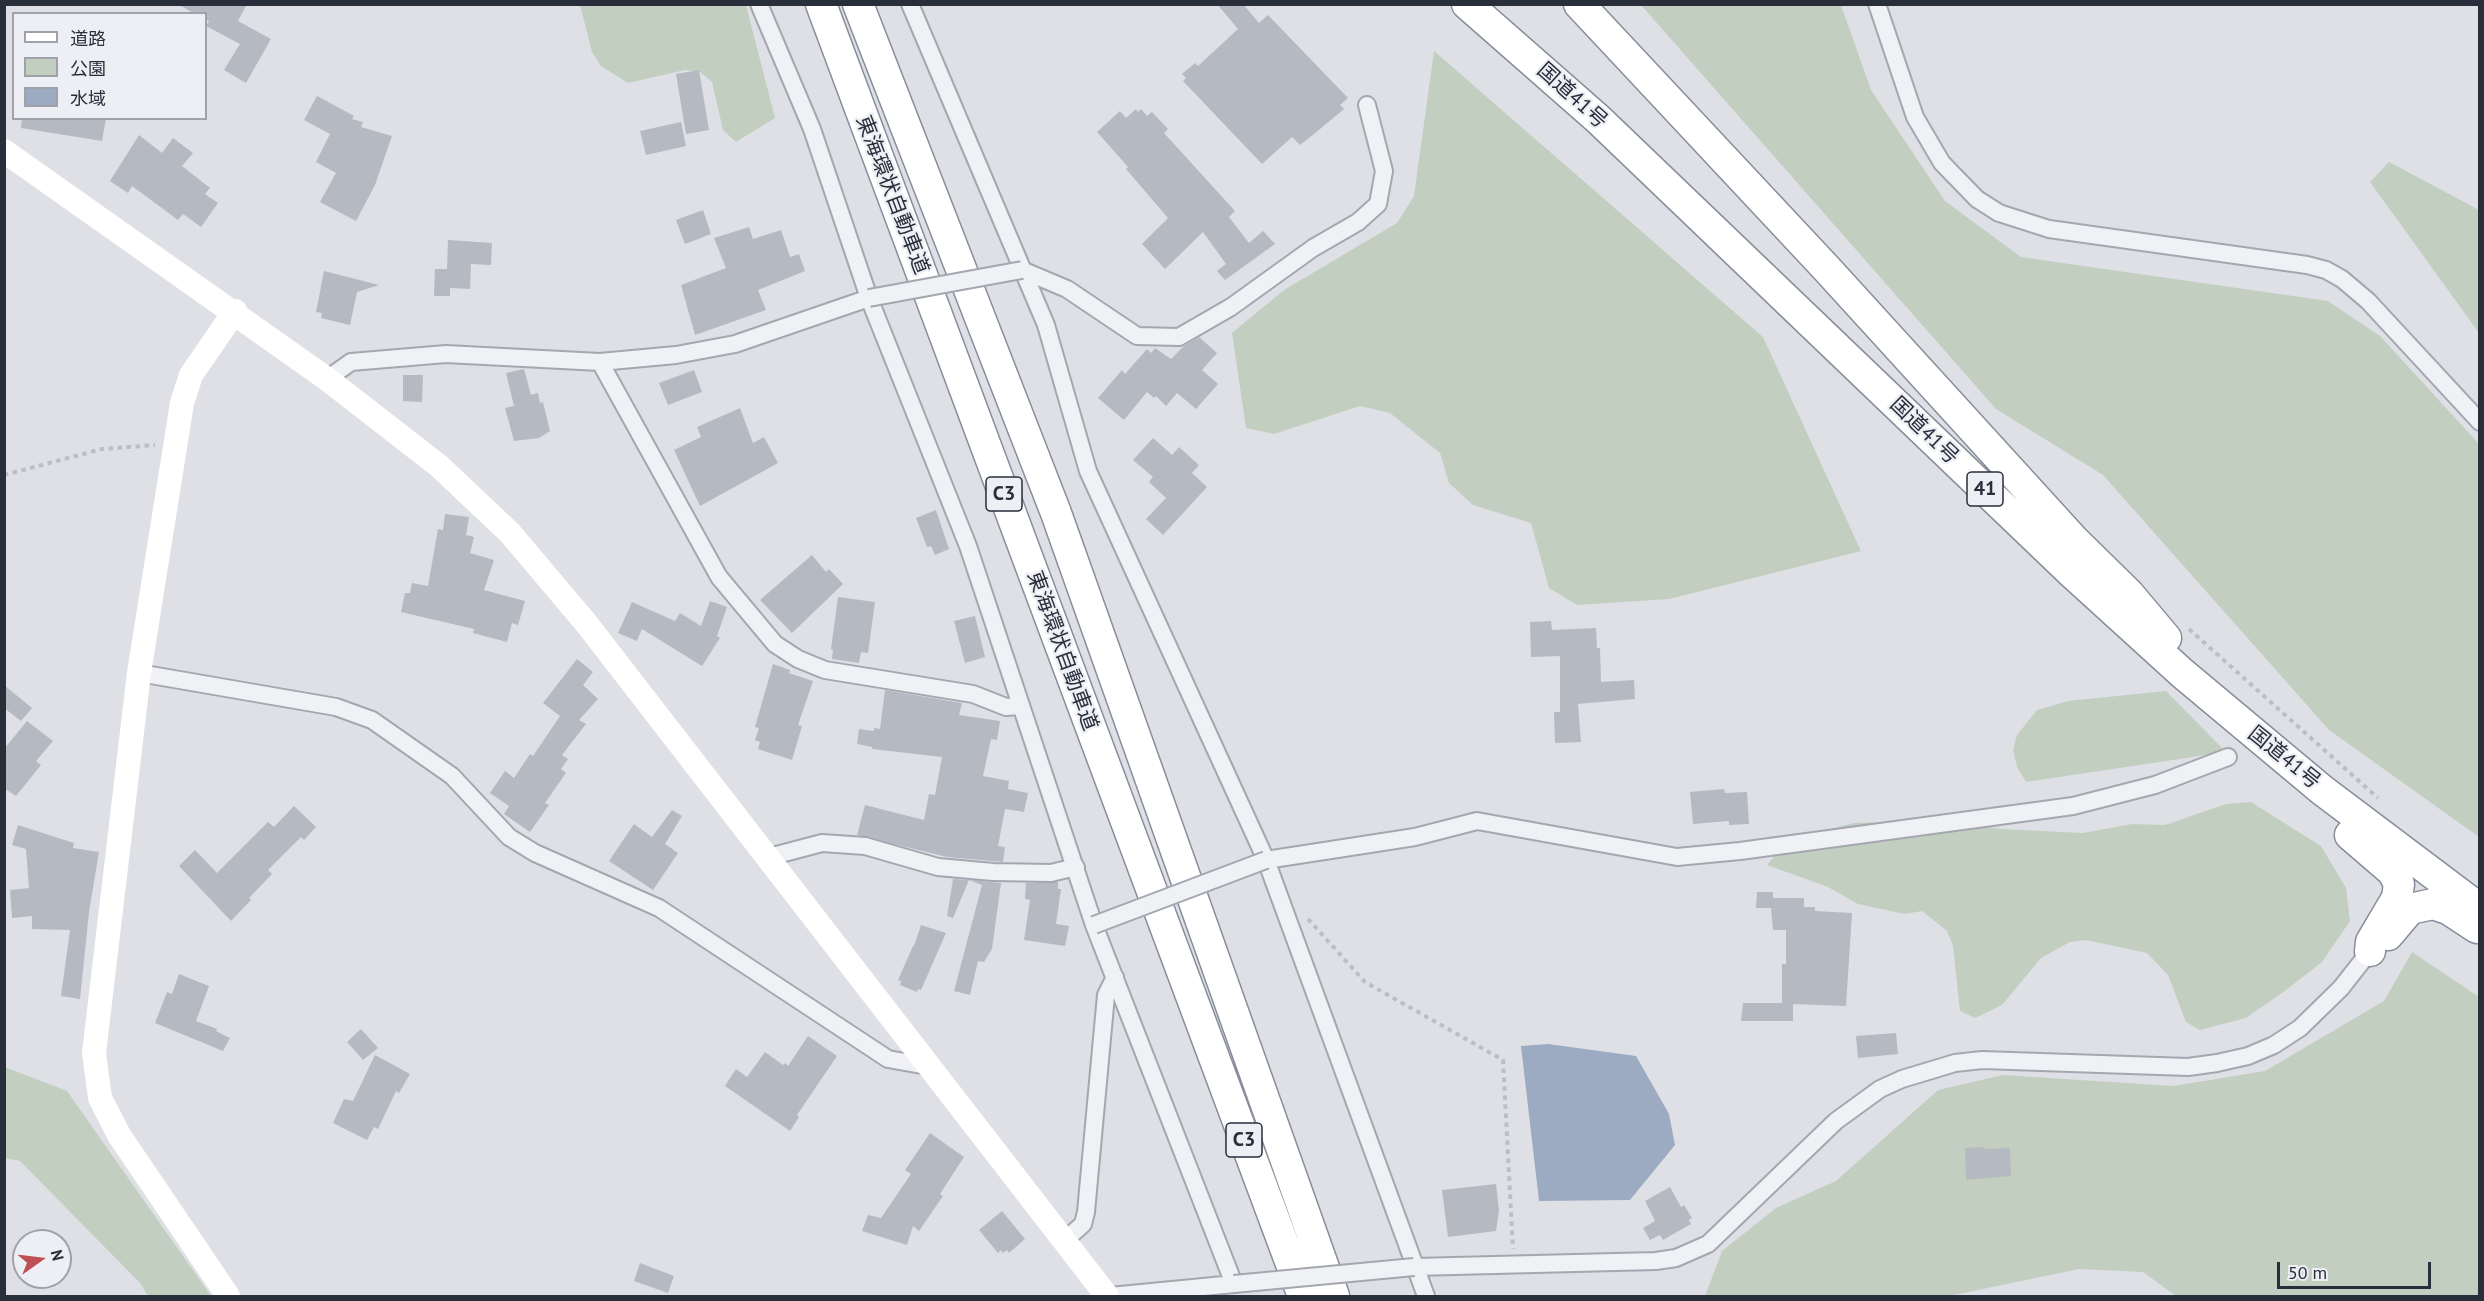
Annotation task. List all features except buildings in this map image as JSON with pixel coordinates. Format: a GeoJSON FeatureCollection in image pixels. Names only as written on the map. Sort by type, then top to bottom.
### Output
{"type":"FeatureCollection","features":[{"type":"Feature","properties":{"kind":"highway","name":"東海環状自動車道"},"geometry":{"type":"LineString","coordinates":[[821,4],[1303,1296]]}},
{"type":"Feature","properties":{"kind":"highway","name":"東海環状自動車道"},"geometry":{"type":"LineString","coordinates":[[858,4],[1056,513],[1334,1296]]}},
{"type":"Feature","properties":{"kind":"highway","name":"41"},"geometry":{"type":"LineString","coordinates":[[1454,4],[1474,21],[1513,43]]}},
{"type":"Feature","properties":{"kind":"highway","name":"国道41号"},"geometry":{"type":"LineString","coordinates":[[1467,4],[1607,127],[2072,573],[2216,702],[2322,790],[2480,909]]}},
{"type":"Feature","properties":{"kind":"highway","name":"国道41号"},"geometry":{"type":"LineString","coordinates":[[1485,4],[1605,111],[1877,369],[2010,500],[2183,658],[2325,775],[2480,896]]}},
{"type":"Feature","properties":{"kind":"highway","name":"41"},"geometry":{"type":"LineString","coordinates":[[1579,4],[1820,261],[2075,541],[2129,594],[2183,658]]}},
{"type":"Feature","properties":{"kind":"highway"},"geometry":{"type":"LineString","coordinates":[[2216,702],[2275,770],[2393,872],[2398,884],[2397,898],[2371,942],[2370,951]]}},
{"type":"Feature","properties":{"kind":"highway"},"geometry":{"type":"LineString","coordinates":[[2370,951],[2379,946],[2410,909],[2433,904],[2448,909],[2480,930]]}},
{"type":"Feature","properties":{"kind":"street"},"geometry":{"type":"LineString","coordinates":[[759,4],[812,129],[869,298],[968,546],[1094,925],[1234,1284]]}},
{"type":"Feature","properties":{"kind":"street"},"geometry":{"type":"LineString","coordinates":[[910,4],[1046,325],[1088,471],[1284,904],[1426,1296]]}},
{"type":"Feature","properties":{"kind":"street"},"geometry":{"type":"LineString","coordinates":[[1877,4],[1915,117],[1942,163],[1977,199],[1999,213],[2049,230],[2307,265],[2326,270],[2342,279],[2368,301],[2480,422]]}},
{"type":"Feature","properties":{"kind":"street"},"geometry":{"type":"LineString","coordinates":[[327,379],[351,362],[446,354],[600,362],[676,355],[735,344],[869,298],[1022,270],[1067,289],[1137,336],[1179,337],[1231,307],[1313,248],[1358,222],[1378,204],[1384,171],[1367,105]]}},
{"type":"Feature","properties":{"kind":"street"},"geometry":{"type":"LineString","coordinates":[[4,151],[235,311],[327,379],[440,465],[510,533],[586,623],[1063,1242],[1108,1296],[1414,1267],[1656,1261],[1694,1252],[1723,1232],[1816,1139],[1850,1110],[1880,1089],[1928,1070],[1955,1063],[1982,1060],[2188,1066],[2217,1063],[2248,1056],[2274,1045],[2300,1028],[2341,988],[2370,951]]}},
{"type":"Feature","properties":{"kind":"street"},"geometry":{"type":"LineString","coordinates":[[228,1296],[119,1135],[100,1098],[93,1053],[139,673],[182,403],[191,375],[235,311]]}},
{"type":"Feature","properties":{"kind":"street"},"geometry":{"type":"LineString","coordinates":[[600,362],[719,577],[775,644],[798,659],[825,670],[973,694],[1006,707],[1020,706]]}},
{"type":"Feature","properties":{"kind":"street"},"geometry":{"type":"LineString","coordinates":[[139,673],[336,707],[372,720],[452,776],[509,837],[535,853],[659,908],[888,1059],[927,1066]]}},
{"type":"Feature","properties":{"kind":"street"},"geometry":{"type":"LineString","coordinates":[[1094,925],[1266,860],[1416,837],[1477,821],[1677,857],[1740,851],[1965,821],[1984,816],[2073,806],[2155,785],[2228,757]]}},
{"type":"Feature","properties":{"kind":"street"},"geometry":{"type":"LineString","coordinates":[[769,858],[822,843],[865,846],[938,867],[1040,873],[1076,867]]}},
{"type":"Feature","properties":{"kind":"street"},"geometry":{"type":"LineString","coordinates":[[1063,1242],[1083,1224],[1086,1212],[1106,995],[1115,977]]}},
{"type":"Feature","properties":{"kind":"path"},"geometry":{"type":"LineString","coordinates":[[4,476],[102,449],[150,444],[176,450]]}},
{"type":"Feature","properties":{"kind":"path"},"geometry":{"type":"LineString","coordinates":[[1284,904],[1303,912],[1365,982],[1503,1060],[1514,1265]]}},
{"type":"Feature","properties":{"kind":"green space"},"geometry":{"type":"Polygon","coordinates":[[[580,5],[746,5],[775,118],[736,142],[723,130],[712,82],[700,72],[685,70],[628,83],[601,66],[592,52],[580,5]]]}},
{"type":"Feature","properties":{"kind":"green space"},"geometry":{"type":"Polygon","coordinates":[[[1641,5],[1841,5],[1871,90],[1945,201],[2021,257],[2328,301],[2380,336],[2479,444],[2479,837],[2329,730],[2103,475],[1996,409],[1641,5]]]}},
{"type":"Feature","properties":{"kind":"green space"},"geometry":{"type":"Polygon","coordinates":[[[1434,51],[1763,337],[1861,551],[1669,599],[1577,605],[1549,588],[1531,523],[1473,505],[1449,483],[1440,453],[1390,413],[1360,406],[1274,434],[1246,428],[1232,333],[1284,290],[1397,223],[1414,196],[1434,51]]]}},
{"type":"Feature","properties":{"kind":"green space"},"geometry":{"type":"Polygon","coordinates":[[[2389,162],[2479,210],[2479,333],[2370,182],[2389,162]]]}},
{"type":"Feature","properties":{"kind":"green space"},"geometry":{"type":"Polygon","coordinates":[[[2166,691],[2226,752],[2026,782],[2017,767],[2013,750],[2017,735],[2037,710],[2068,701],[2166,691]]]}},
{"type":"Feature","properties":{"kind":"green space"},"geometry":{"type":"Polygon","coordinates":[[[2251,802],[2321,846],[2346,888],[2350,921],[2322,962],[2286,990],[2246,1018],[2200,1030],[2186,1022],[2168,975],[2147,953],[2086,940],[2070,942],[2041,958],[2002,1005],[1975,1018],[1960,1011],[1953,946],[1947,931],[1922,911],[1905,914],[1858,904],[1828,887],[1767,865],[1788,840],[1854,823],[1938,820],[2002,829],[2083,833],[2132,824],[2165,825],[2226,804],[2251,802]]]}},
{"type":"Feature","properties":{"kind":"green space"},"geometry":{"type":"Polygon","coordinates":[[[2412,952],[2479,997],[2479,1296],[2176,1296],[2143,1272],[2079,1269],[1949,1296],[1705,1296],[1722,1251],[1776,1208],[1836,1181],[1938,1090],[2003,1075],[2173,1086],[2265,1071],[2384,1001],[2412,952]]]}},
{"type":"Feature","properties":{"kind":"green space"},"geometry":{"type":"Polygon","coordinates":[[[5,1067],[67,1091],[211,1296],[148,1296],[140,1283],[20,1161],[5,1158],[5,1067]]]}},
{"type":"Feature","properties":{"kind":"water"},"geometry":{"type":"Polygon","coordinates":[[[1548,1044],[1636,1056],[1669,1114],[1675,1145],[1630,1200],[1539,1201],[1521,1046],[1548,1044]]]}}]}
